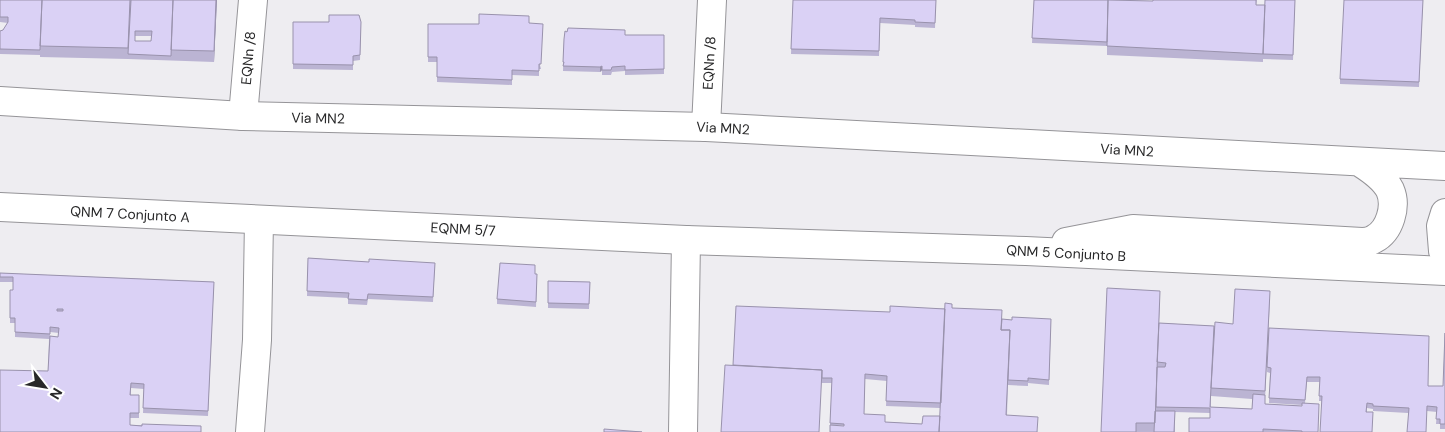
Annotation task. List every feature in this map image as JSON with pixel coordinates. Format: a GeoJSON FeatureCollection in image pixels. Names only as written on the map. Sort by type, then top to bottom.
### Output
{"type":"FeatureCollection","features":[{"type":"Feature","properties":{"kind":"main road","name":"EQNn /8"},"geometry":{"type":"LineString","coordinates":[[244,116],[253,0]]}},
{"type":"Feature","properties":{"kind":"main road","name":"EQNn /8"},"geometry":{"type":"LineString","coordinates":[[706,127],[712,0]]}},
{"type":"Feature","properties":{"kind":"main road","name":"Via MN2"},"geometry":{"type":"LineString","coordinates":[[0,101],[244,116],[706,127],[1445,166]]}},
{"type":"Feature","properties":{"kind":"main road"},"geometry":{"type":"LineString","coordinates":[[1026,250],[1133,229],[1362,242],[1375,239],[1385,229],[1393,213],[1390,190],[1378,174],[1361,163]]}},
{"type":"Feature","properties":{"kind":"main road","name":"QNM 7 Conjunto A"},"geometry":{"type":"LineString","coordinates":[[0,207],[260,220]]}},
{"type":"Feature","properties":{"kind":"main road"},"geometry":{"type":"LineString","coordinates":[[1445,213],[1441,226],[1443,251],[1445,253]]}},
{"type":"Feature","properties":{"kind":"main road"},"geometry":{"type":"LineString","coordinates":[[250,432],[256,340],[260,220]]}},
{"type":"Feature","properties":{"kind":"main road","name":"EQNM 5/7"},"geometry":{"type":"LineString","coordinates":[[260,220],[686,240]]}},
{"type":"Feature","properties":{"kind":"main road"},"geometry":{"type":"LineString","coordinates":[[683,432],[686,240]]}},
{"type":"Feature","properties":{"kind":"main road","name":"QNM 5 Conjunto B"},"geometry":{"type":"LineString","coordinates":[[686,240],[1026,250],[1445,270]]}},
{"type":"Feature","properties":{"kind":"building"},"geometry":{"type":"Polygon","coordinates":[[[0,0],[42,0],[40,50],[0,49],[0,31],[3,30],[8,22],[8,17],[0,17],[0,0]]]}},
{"type":"Feature","properties":{"kind":"building"},"geometry":{"type":"Polygon","coordinates":[[[42,0],[130,0],[128,48],[40,46],[42,0]]]}},
{"type":"Feature","properties":{"kind":"building"},"geometry":{"type":"Polygon","coordinates":[[[131,0],[173,0],[171,56],[128,54],[131,0]],[[135,31],[135,41],[151,41],[152,31],[135,31]]]}},
{"type":"Feature","properties":{"kind":"building"},"geometry":{"type":"Polygon","coordinates":[[[173,0],[216,0],[214,51],[171,50],[173,0]]]}},
{"type":"Feature","properties":{"kind":"building"},"geometry":{"type":"Polygon","coordinates":[[[793,0],[936,0],[935,23],[880,18],[879,51],[791,49],[793,0]]]}},
{"type":"Feature","properties":{"kind":"building"},"geometry":{"type":"Polygon","coordinates":[[[1034,0],[1108,0],[1107,42],[1032,38],[1034,0]]]}},
{"type":"Feature","properties":{"kind":"building"},"geometry":{"type":"Polygon","coordinates":[[[1108,0],[1256,0],[1256,5],[1265,5],[1263,54],[1107,46],[1108,0]]]}},
{"type":"Feature","properties":{"kind":"building"},"geometry":{"type":"Polygon","coordinates":[[[1265,0],[1295,0],[1293,55],[1263,54],[1265,0]]]}},
{"type":"Feature","properties":{"kind":"building"},"geometry":{"type":"Polygon","coordinates":[[[1344,0],[1423,0],[1419,82],[1340,79],[1344,0]]]}},
{"type":"Feature","properties":{"kind":"building"},"geometry":{"type":"Polygon","coordinates":[[[479,14],[529,16],[529,23],[543,24],[539,71],[512,70],[512,80],[437,77],[437,57],[428,57],[428,24],[479,24],[479,14]]]}},
{"type":"Feature","properties":{"kind":"building"},"geometry":{"type":"Polygon","coordinates":[[[329,15],[359,15],[361,22],[360,55],[353,56],[353,65],[293,64],[293,22],[329,22],[329,15]]]}},
{"type":"Feature","properties":{"kind":"building"},"geometry":{"type":"Polygon","coordinates":[[[568,28],[625,30],[625,35],[664,35],[664,69],[625,70],[625,66],[612,67],[611,70],[602,70],[602,66],[563,66],[565,31],[567,32],[568,28]]]}},
{"type":"Feature","properties":{"kind":"building"},"geometry":{"type":"Polygon","coordinates":[[[308,258],[369,262],[369,259],[435,263],[433,297],[368,294],[367,300],[348,299],[349,293],[307,291],[308,258]]]}},
{"type":"Feature","properties":{"kind":"building"},"geometry":{"type":"Polygon","coordinates":[[[500,263],[535,265],[535,274],[537,274],[536,302],[497,299],[500,263]]]}},
{"type":"Feature","properties":{"kind":"building"},"geometry":{"type":"Polygon","coordinates":[[[0,273],[214,282],[208,411],[143,408],[144,384],[131,383],[130,395],[139,395],[139,413],[130,413],[130,425],[201,426],[201,432],[0,432],[0,370],[48,371],[50,336],[58,337],[59,328],[50,327],[50,334],[15,332],[15,318],[10,318],[10,290],[13,290],[13,277],[0,277],[0,273]]]}},
{"type":"Feature","properties":{"kind":"building"},"geometry":{"type":"Polygon","coordinates":[[[548,281],[590,282],[589,304],[548,303],[548,281]]]}},
{"type":"Feature","properties":{"kind":"building"},"geometry":{"type":"Polygon","coordinates":[[[1107,288],[1160,291],[1155,423],[1136,423],[1136,432],[1101,432],[1107,288]]]}},
{"type":"Feature","properties":{"kind":"building"},"geometry":{"type":"Polygon","coordinates":[[[1235,289],[1270,291],[1265,391],[1211,388],[1215,322],[1233,324],[1235,289]]]}},
{"type":"Feature","properties":{"kind":"building"},"geometry":{"type":"Polygon","coordinates":[[[945,303],[952,304],[952,308],[1002,310],[1001,330],[1010,330],[1006,415],[1038,417],[1037,432],[939,432],[945,303]]]}},
{"type":"Feature","properties":{"kind":"building"},"geometry":{"type":"Polygon","coordinates":[[[736,306],[890,312],[890,306],[945,309],[941,403],[886,401],[887,376],[865,374],[864,414],[885,415],[885,422],[922,424],[923,416],[940,416],[939,432],[830,432],[830,425],[844,426],[844,424],[830,423],[832,378],[822,378],[822,370],[733,365],[736,306]]]}},
{"type":"Feature","properties":{"kind":"building"},"geometry":{"type":"Polygon","coordinates":[[[1012,317],[1051,319],[1049,380],[1028,378],[1028,381],[1008,380],[1010,330],[1001,330],[1002,319],[1012,320],[1012,317]]]}},
{"type":"Feature","properties":{"kind":"building"},"geometry":{"type":"Polygon","coordinates":[[[1159,323],[1214,326],[1210,407],[1252,409],[1253,394],[1265,395],[1265,404],[1302,406],[1302,403],[1319,404],[1318,432],[1263,429],[1263,432],[1189,432],[1189,418],[1210,418],[1210,408],[1156,407],[1157,367],[1165,367],[1166,363],[1157,362],[1159,323]]]}},
{"type":"Feature","properties":{"kind":"building"},"geometry":{"type":"Polygon","coordinates":[[[1269,328],[1429,336],[1428,386],[1443,386],[1445,333],[1445,424],[1440,424],[1440,419],[1436,419],[1437,407],[1427,406],[1426,432],[1407,432],[1409,408],[1373,406],[1373,404],[1367,403],[1366,412],[1373,412],[1372,432],[1320,432],[1322,396],[1319,396],[1320,377],[1307,377],[1305,400],[1269,398],[1271,368],[1267,367],[1269,328]]]}},
{"type":"Feature","properties":{"kind":"building"},"geometry":{"type":"Polygon","coordinates":[[[725,365],[822,370],[819,432],[721,432],[725,365]]]}},
{"type":"Feature","properties":{"kind":"building"},"geometry":{"type":"Polygon","coordinates":[[[1155,411],[1175,411],[1174,432],[1154,432],[1155,411]]]}},
{"type":"Feature","properties":{"kind":"building"},"geometry":{"type":"Polygon","coordinates":[[[604,429],[642,432],[604,432],[604,429]]]}}]}
